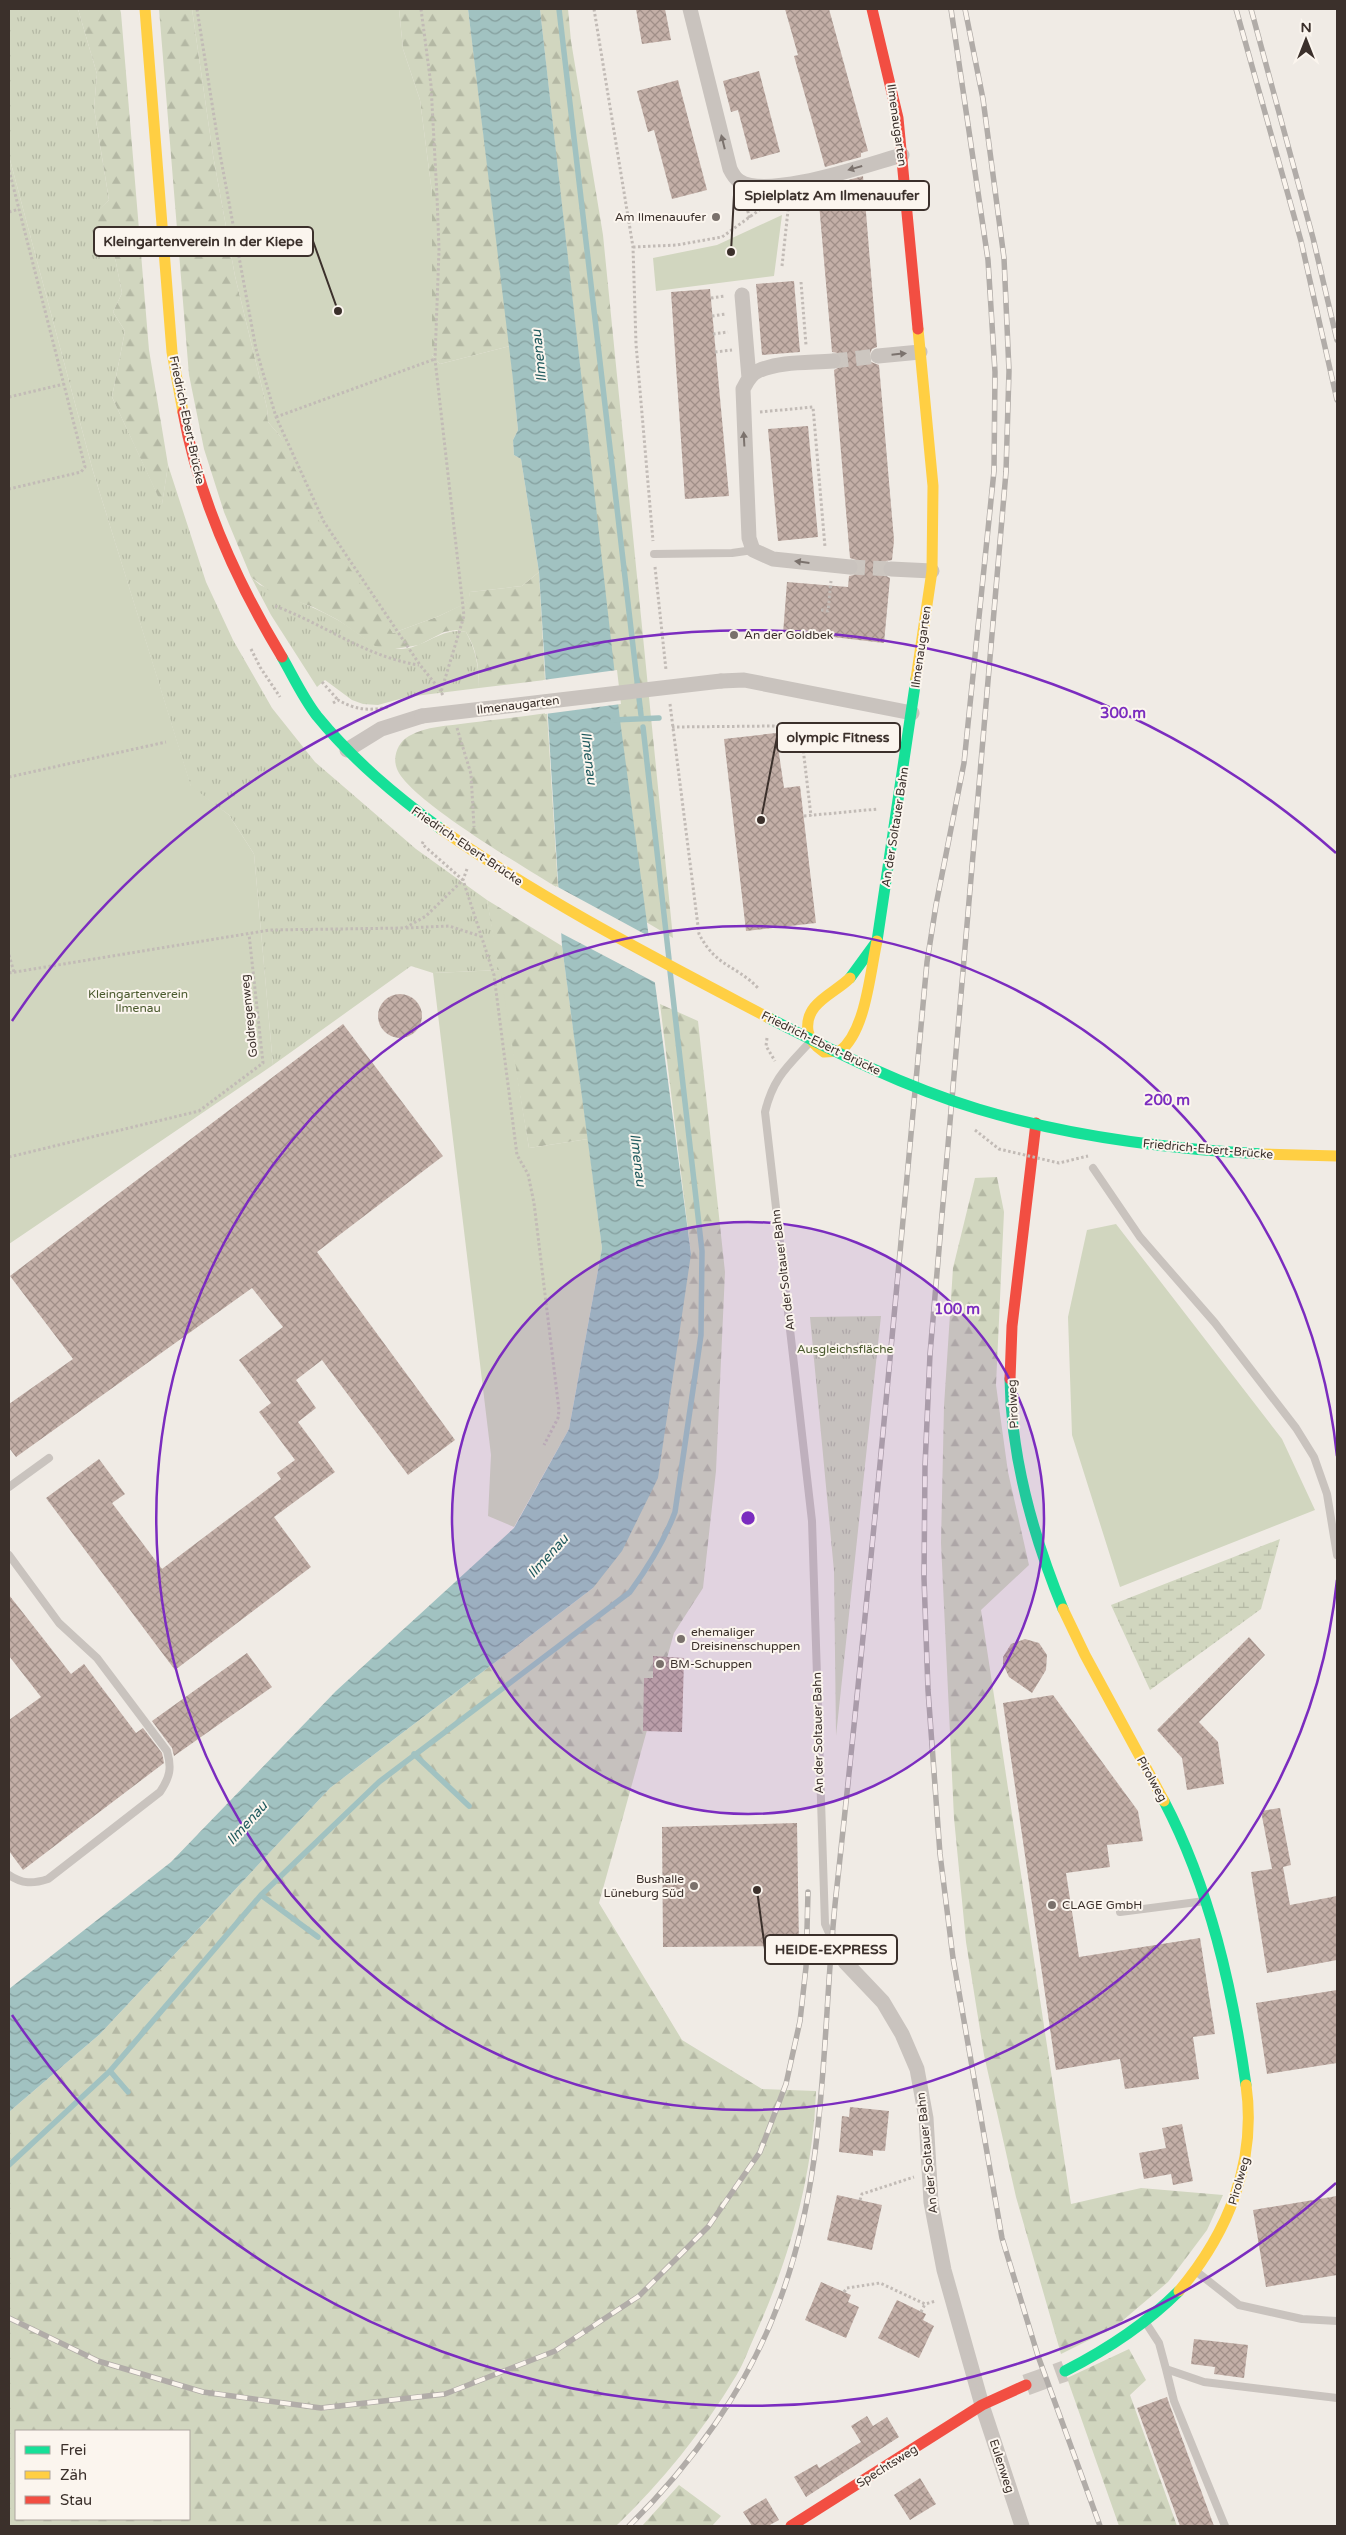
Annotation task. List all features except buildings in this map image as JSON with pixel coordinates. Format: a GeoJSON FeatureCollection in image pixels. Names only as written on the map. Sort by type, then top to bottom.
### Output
{"type":"FeatureCollection","features":[{"type":"Feature","properties":{"kind":"street","name":"Friedrich-Ebert-Brücke"},"geometry":{"type":"LineString","coordinates":[[145,9],[172,352],[185,422],[203,491],[231,562],[262,625],[316,714],[347,750],[385,787],[441,829],[512,878],[596,928],[834,1051],[931,1093],[1036,1123],[1096,1136],[1225,1152],[1337,1156]]}},
{"type":"Feature","properties":{"kind":"street"},"geometry":{"type":"LineString","coordinates":[[690,9],[730,169],[739,181],[761,187],[807,182],[902,155]]}},
{"type":"Feature","properties":{"kind":"street","name":"Ilmenaugarten"},"geometry":{"type":"LineString","coordinates":[[347,750],[381,729],[422,716],[721,681],[744,680],[912,713],[932,571],[933,486],[902,155],[889,72],[872,9]]}},
{"type":"Feature","properties":{"kind":"street"},"geometry":{"type":"LineString","coordinates":[[742,295],[749,378]]}},
{"type":"Feature","properties":{"kind":"street"},"geometry":{"type":"LineString","coordinates":[[878,356],[920,352]]}},
{"type":"Feature","properties":{"kind":"street"},"geometry":{"type":"LineString","coordinates":[[833,361],[758,371],[749,378],[743,389],[749,538],[753,550],[773,559],[850,567]]}},
{"type":"Feature","properties":{"kind":"street"},"geometry":{"type":"LineString","coordinates":[[891,569],[932,571]]}},
{"type":"Feature","properties":{"kind":"street","name":"An der Soltauer Bahn"},"geometry":{"type":"LineString","coordinates":[[877,941],[861,967],[845,983],[822,998],[811,1012],[806,1029],[810,1042],[819,1050],[834,1052],[848,1045],[856,1032],[877,941],[912,713]]}},
{"type":"Feature","properties":{"kind":"street","name":"Pirolweg"},"geometry":{"type":"LineString","coordinates":[[1036,1123],[1011,1339],[1012,1413],[1020,1472],[1035,1534],[1053,1588],[1077,1642],[1169,1811],[1188,1850],[1207,1900],[1222,1958],[1239,2044],[1247,2090],[1249,2130],[1246,2163],[1232,2206],[1217,2239],[1197,2272],[1171,2301],[1146,2323],[1091,2358],[1065,2371]]}},
{"type":"Feature","properties":{"kind":"street","name":"An der Soltauer Bahn"},"geometry":{"type":"LineString","coordinates":[[832,1940],[845,1962],[884,2002],[902,2034],[917,2070],[926,2118],[930,2202],[952,2297],[982,2405]]}},
{"type":"Feature","properties":{"kind":"street"},"geometry":{"type":"LineString","coordinates":[[982,2405],[1026,2384]]}},
{"type":"Feature","properties":{"kind":"street","name":"Spechtsweg"},"geometry":{"type":"LineString","coordinates":[[791,2526],[982,2405]]}},
{"type":"Feature","properties":{"kind":"street","name":"Eulenweg"},"geometry":{"type":"LineString","coordinates":[[982,2405],[1022,2526]]}},
{"type":"Feature","properties":{"kind":"lane"},"geometry":{"type":"LineString","coordinates":[[654,554],[732,554],[753,550]]}},
{"type":"Feature","properties":{"kind":"lane","name":"An der Soltauer Bahn"},"geometry":{"type":"LineString","coordinates":[[810,1042],[770,1091],[765,1112],[812,1521],[825,1924],[832,1940]]}},
{"type":"Feature","properties":{"kind":"lane"},"geometry":{"type":"LineString","coordinates":[[1093,1168],[1140,1237],[1215,1323],[1296,1428],[1314,1457],[1327,1494],[1337,1555]]}},
{"type":"Feature","properties":{"kind":"lane"},"geometry":{"type":"LineString","coordinates":[[9,1487],[49,1458]]}},
{"type":"Feature","properties":{"kind":"lane"},"geometry":{"type":"LineString","coordinates":[[9,1555],[59,1623],[97,1658],[167,1751],[171,1766],[168,1780],[160,1792],[48,1879],[35,1883],[19,1882],[9,1876]]}},
{"type":"Feature","properties":{"kind":"lane"},"geometry":{"type":"LineString","coordinates":[[1120,1912],[1207,1900]]}},
{"type":"Feature","properties":{"kind":"lane"},"geometry":{"type":"LineString","coordinates":[[1197,2272],[1240,2305],[1302,2319],[1337,2321]]}},
{"type":"Feature","properties":{"kind":"lane"},"geometry":{"type":"LineString","coordinates":[[1146,2323],[1159,2343],[1174,2401],[1225,2526]]}},
{"type":"Feature","properties":{"kind":"lane"},"geometry":{"type":"LineString","coordinates":[[1166,2369],[1204,2382],[1337,2398]]}},
{"type":"Feature","properties":{"kind":"path"},"geometry":{"type":"LineString","coordinates":[[197,9],[220,154],[256,349],[276,418],[324,522],[445,700]]}},
{"type":"Feature","properties":{"kind":"path"},"geometry":{"type":"LineString","coordinates":[[421,9],[431,85],[438,214],[439,250],[435,359],[464,616],[441,692]]}},
{"type":"Feature","properties":{"kind":"path"},"geometry":{"type":"LineString","coordinates":[[594,9],[633,247],[636,344],[667,679]]}},
{"type":"Feature","properties":{"kind":"path"},"geometry":{"type":"LineString","coordinates":[[9,170],[85,467],[81,472],[9,489]]}},
{"type":"Feature","properties":{"kind":"path"},"geometry":{"type":"LineString","coordinates":[[782,266],[789,199]]}},
{"type":"Feature","properties":{"kind":"path"},"geometry":{"type":"LineString","coordinates":[[633,247],[677,245],[722,237],[771,202]]}},
{"type":"Feature","properties":{"kind":"path"},"geometry":{"type":"LineString","coordinates":[[9,212],[19,209]]}},
{"type":"Feature","properties":{"kind":"path"},"geometry":{"type":"LineString","coordinates":[[801,282],[808,364]]}},
{"type":"Feature","properties":{"kind":"path"},"geometry":{"type":"LineString","coordinates":[[795,289],[802,289]]}},
{"type":"Feature","properties":{"kind":"path"},"geometry":{"type":"LineString","coordinates":[[797,308],[803,307]]}},
{"type":"Feature","properties":{"kind":"path"},"geometry":{"type":"LineString","coordinates":[[798,325],[805,325]]}},
{"type":"Feature","properties":{"kind":"path"},"geometry":{"type":"LineString","coordinates":[[799,343],[806,342]]}},
{"type":"Feature","properties":{"kind":"path"},"geometry":{"type":"LineString","coordinates":[[276,418],[435,359]]}},
{"type":"Feature","properties":{"kind":"path"},"geometry":{"type":"LineString","coordinates":[[9,397],[64,384]]}},
{"type":"Feature","properties":{"kind":"path"},"geometry":{"type":"LineString","coordinates":[[743,413],[813,407],[821,503],[830,566],[828,611],[821,610]]}},
{"type":"Feature","properties":{"kind":"path"},"geometry":{"type":"LineString","coordinates":[[811,458],[817,458]]}},
{"type":"Feature","properties":{"kind":"path"},"geometry":{"type":"LineString","coordinates":[[815,503],[821,503]]}},
{"type":"Feature","properties":{"kind":"path"},"geometry":{"type":"LineString","coordinates":[[270,604],[354,645],[396,660],[420,665]]}},
{"type":"Feature","properties":{"kind":"path"},"geometry":{"type":"LineString","coordinates":[[669,698],[695,921],[699,934],[712,956]]}},
{"type":"Feature","properties":{"kind":"path"},"geometry":{"type":"LineString","coordinates":[[316,714],[338,700],[353,708],[371,710],[393,706]]}},
{"type":"Feature","properties":{"kind":"path"},"geometry":{"type":"LineString","coordinates":[[672,727],[773,726],[825,737]]}},
{"type":"Feature","properties":{"kind":"path"},"geometry":{"type":"LineString","coordinates":[[456,727],[471,774],[474,836]]}},
{"type":"Feature","properties":{"kind":"path"},"geometry":{"type":"LineString","coordinates":[[801,731],[811,816]]}},
{"type":"Feature","properties":{"kind":"path"},"geometry":{"type":"LineString","coordinates":[[9,777],[166,742]]}},
{"type":"Feature","properties":{"kind":"path"},"geometry":{"type":"LineString","coordinates":[[804,816],[877,809]]}},
{"type":"Feature","properties":{"kind":"path"},"geometry":{"type":"LineString","coordinates":[[425,836],[422,844],[463,880],[494,975],[514,1137],[517,1155],[532,1186],[548,1305],[559,1410],[558,1418],[544,1445]]}},
{"type":"Feature","properties":{"kind":"path"},"geometry":{"type":"LineString","coordinates":[[405,928],[426,916],[463,880],[468,863]]}},
{"type":"Feature","properties":{"kind":"path"},"geometry":{"type":"LineString","coordinates":[[9,973],[270,930],[449,926],[480,936]]}},
{"type":"Feature","properties":{"kind":"path","name":"Goldregenweg"},"geometry":{"type":"LineString","coordinates":[[9,1158],[199,1111],[263,1063],[249,934]]}},
{"type":"Feature","properties":{"kind":"path"},"geometry":{"type":"LineString","coordinates":[[9,955],[14,972]]}},
{"type":"Feature","properties":{"kind":"path"},"geometry":{"type":"LineString","coordinates":[[860,2200],[862,2194],[929,2172]]}},
{"type":"Feature","properties":{"kind":"path"},"geometry":{"type":"LineString","coordinates":[[844,2292],[847,2288],[880,2284],[925,2304],[952,2297]]}},
{"type":"Feature","properties":{"kind":"path"},"geometry":{"type":"LineString","coordinates":[[921,2312],[925,2304]]}},
{"type":"Feature","properties":{"kind":"green space"},"geometry":{"type":"Polygon","coordinates":[[[9,9],[78,9],[97,74],[94,108],[109,200],[97,213],[99,241],[112,242],[122,293],[113,312],[125,331],[112,397],[162,504],[168,465],[206,582],[233,640],[272,708],[315,762],[416,849],[487,900],[500,970],[433,973],[411,966],[273,1065],[254,854],[229,815],[191,787],[93,471],[9,156],[9,9]]]}},
{"type":"Feature","properties":{"kind":"green space"},"geometry":{"type":"Polygon","coordinates":[[[78,9],[120,9],[121,13],[149,350],[168,465],[162,505],[112,397],[125,331],[113,312],[122,293],[112,243],[99,241],[96,213],[109,200],[94,108],[97,74],[78,9]]]}},
{"type":"Feature","properties":{"kind":"green space"},"geometry":{"type":"Polygon","coordinates":[[[159,9],[192,9],[213,155],[235,276],[267,408],[268,422],[280,436],[393,633],[439,616],[468,602],[470,592],[522,586],[539,572],[545,680],[479,688],[477,659],[473,645],[466,632],[456,630],[444,632],[419,645],[389,650],[375,646],[338,620],[313,607],[271,592],[251,577],[224,512],[204,449],[189,375],[159,9]]]}},
{"type":"Feature","properties":{"kind":"green space"},"geometry":{"type":"Polygon","coordinates":[[[192,9],[399,9],[403,49],[420,100],[432,193],[432,355],[440,364],[510,346],[518,430],[513,440],[514,455],[521,459],[539,572],[522,586],[470,592],[469,602],[439,616],[393,633],[320,523],[280,436],[268,422],[267,408],[235,276],[213,155],[192,9]]]}},
{"type":"Feature","properties":{"kind":"green space"},"geometry":{"type":"Polygon","coordinates":[[[399,9],[468,9],[510,346],[440,364],[432,355],[432,193],[420,100],[403,49],[399,9]]]}},
{"type":"Feature","properties":{"kind":"green space"},"geometry":{"type":"Polygon","coordinates":[[[540,9],[568,9],[571,41],[603,235],[673,938],[641,919],[540,9]]]}},
{"type":"Feature","properties":{"kind":"green space","name":"Kleingartenverein Ilmenau"},"geometry":{"type":"Polygon","coordinates":[[[9,156],[93,471],[191,786],[229,815],[254,854],[273,1065],[9,1244],[9,156]]]}},
{"type":"Feature","properties":{"kind":"green space"},"geometry":{"type":"Polygon","coordinates":[[[782,215],[774,276],[656,291],[653,258],[717,245],[782,215]]]}},
{"type":"Feature","properties":{"kind":"green space"},"geometry":{"type":"Polygon","coordinates":[[[251,577],[260,585],[325,613],[370,641],[387,648],[406,649],[448,632],[466,632],[476,659],[479,688],[407,697],[378,705],[363,704],[352,700],[325,680],[317,687],[271,615],[251,577]]]}},
{"type":"Feature","properties":{"kind":"green space"},"geometry":{"type":"Polygon","coordinates":[[[547,713],[558,888],[470,833],[423,798],[406,782],[397,769],[395,760],[397,750],[402,742],[409,736],[423,730],[547,713]]]}},
{"type":"Feature","properties":{"kind":"green space"},"geometry":{"type":"Polygon","coordinates":[[[487,900],[562,946],[588,1139],[529,1148],[487,900]]]}},
{"type":"Feature","properties":{"kind":"green space"},"geometry":{"type":"Polygon","coordinates":[[[500,970],[529,1148],[588,1139],[602,1248],[569,1429],[514,1527],[488,1516],[491,1455],[433,973],[500,970]]]}},
{"type":"Feature","properties":{"kind":"green space"},"geometry":{"type":"Polygon","coordinates":[[[660,1004],[698,1021],[725,1272],[716,1471],[703,1588],[674,1633],[599,1903],[682,2040],[762,2089],[816,2091],[814,2122],[805,2185],[789,2246],[768,2306],[739,2371],[710,2416],[650,2492],[616,2526],[9,2526],[9,2112],[100,2034],[330,1788],[593,1588],[691,1254],[660,1004]]]}},
{"type":"Feature","properties":{"kind":"green space"},"geometry":{"type":"Polygon","coordinates":[[[997,1177],[1004,1212],[996,1385],[1008,1472],[1029,1565],[981,1610],[1071,2204],[1141,2188],[1223,2195],[1207,2230],[1168,2282],[1115,2327],[1061,2354],[1016,2197],[984,2055],[966,1942],[954,1818],[941,1543],[944,1406],[953,1268],[975,1178],[997,1177]]]}},
{"type":"Feature","properties":{"kind":"green space"},"geometry":{"type":"Polygon","coordinates":[[[1116,1224],[1282,1439],[1315,1510],[1120,1587],[1072,1435],[1068,1317],[1087,1230],[1116,1224]]]}},
{"type":"Feature","properties":{"kind":"green space","name":"Ausgleichsfläche"},"geometry":{"type":"Polygon","coordinates":[[[881,1316],[836,1736],[834,1571],[810,1317],[881,1316]]]}},
{"type":"Feature","properties":{"kind":"green space"},"geometry":{"type":"Polygon","coordinates":[[[1280,1539],[1261,1609],[1150,1690],[1111,1605],[1280,1539]]]}},
{"type":"Feature","properties":{"kind":"green space"},"geometry":{"type":"Polygon","coordinates":[[[1129,2349],[1146,2380],[1130,2395],[1177,2526],[1119,2526],[1067,2378],[1129,2349]]]}},
{"type":"Feature","properties":{"kind":"green space"},"geometry":{"type":"Polygon","coordinates":[[[679,2485],[721,2516],[712,2526],[642,2526],[679,2485]]]}},
{"type":"Feature","properties":{"kind":"water","name":"Ilmenau"},"geometry":{"type":"Polygon","coordinates":[[[468,9],[540,9],[620,720],[691,1254],[658,1478],[622,1551],[593,1588],[330,1788],[100,2034],[9,2112],[9,1989],[171,1862],[336,1691],[514,1528],[569,1429],[602,1248],[562,946],[539,572],[521,459],[514,455],[513,440],[518,430],[513,380],[468,9]]]}},
{"type":"Feature","properties":{"kind":"pier"},"geometry":{"type":"Polygon","coordinates":[[[617,670],[621,704],[545,714],[543,680],[617,670]]]}},
{"type":"Feature","properties":{"kind":"pier"},"geometry":{"type":"Polygon","coordinates":[[[556,886],[652,938],[658,984],[559,932],[556,886]]]}},
{"type":"Feature","properties":{"kind":"waterway"},"geometry":{"type":"LineString","coordinates":[[559,9],[641,715]]}},
{"type":"Feature","properties":{"kind":"waterway"},"geometry":{"type":"LineString","coordinates":[[613,720],[659,718]]}},
{"type":"Feature","properties":{"kind":"waterway"},"geometry":{"type":"LineString","coordinates":[[643,727],[669,959]]}},
{"type":"Feature","properties":{"kind":"waterway"},"geometry":{"type":"LineString","coordinates":[[9,2165],[110,2071],[261,1895],[379,1782],[630,1592],[656,1554],[675,1512],[701,1335],[702,1251],[670,971]]}},
{"type":"Feature","properties":{"kind":"waterway"},"geometry":{"type":"LineString","coordinates":[[414,1754],[469,1806]]}},
{"type":"Feature","properties":{"kind":"waterway"},"geometry":{"type":"LineString","coordinates":[[261,1895],[318,1937]]}},
{"type":"Feature","properties":{"kind":"waterway"},"geometry":{"type":"LineString","coordinates":[[110,2071],[128,2092]]}},
{"type":"Feature","properties":{"kind":"tunnel"},"geometry":{"type":"LineString","coordinates":[[833,361],[878,356]]}},
{"type":"Feature","properties":{"kind":"tunnel"},"geometry":{"type":"LineString","coordinates":[[850,567],[891,569]]}},
{"type":"Feature","properties":{"kind":"tunnel"},"geometry":{"type":"LineString","coordinates":[[1026,2385],[1065,2371]]}},
{"type":"Feature","properties":{"kind":"railway"},"geometry":{"type":"LineString","coordinates":[[629,2526],[696,2451],[716,2423],[751,2366],[778,2305],[795,2255],[815,2154],[825,2051],[831,1947],[872,1546],[927,962],[936,905],[964,763],[994,471],[995,372],[988,260],[951,9]]}},
{"type":"Feature","properties":{"kind":"railway"},"geometry":{"type":"LineString","coordinates":[[965,9],[983,99],[1004,258],[1009,371],[1006,472],[930,1354],[925,1466],[924,1578],[928,1690],[940,1854],[953,1958],[1002,2238],[1038,2356],[1100,2526]]}},
{"type":"Feature","properties":{"kind":"railway"},"geometry":{"type":"LineString","coordinates":[[1236,9],[1301,241],[1337,400]]}},
{"type":"Feature","properties":{"kind":"railway"},"geometry":{"type":"LineString","coordinates":[[1251,9],[1313,238],[1337,340]]}},
{"type":"Feature","properties":{"kind":"railway"},"geometry":{"type":"LineString","coordinates":[[9,2318],[98,2361],[203,2392],[321,2408],[445,2394],[555,2351],[639,2296],[708,2227],[760,2152],[786,2084],[800,2021],[806,1967],[808,1892]]}},
{"type":"Feature","properties":{"kind":"traffic: fast"},"geometry":{"type":"LineString","coordinates":[[282,657],[307,702],[331,732],[375,776],[441,829]]}},
{"type":"Feature","properties":{"kind":"traffic: fast"},"geometry":{"type":"LineString","coordinates":[[850,978],[877,941],[916,679]]}},
{"type":"Feature","properties":{"kind":"traffic: fast"},"geometry":{"type":"LineString","coordinates":[[769,1018],[898,1080],[951,1100],[1013,1119],[1119,1140],[1191,1149],[1263,1154]]}},
{"type":"Feature","properties":{"kind":"traffic: fast"},"geometry":{"type":"LineString","coordinates":[[1010,1379],[1011,1409],[1019,1468],[1042,1554],[1063,1609]]}},
{"type":"Feature","properties":{"kind":"traffic: fast"},"geometry":{"type":"LineString","coordinates":[[1164,1801],[1194,1869],[1217,1939],[1234,2012],[1246,2085]]}},
{"type":"Feature","properties":{"kind":"traffic: fast"},"geometry":{"type":"LineString","coordinates":[[1065,2371],[1125,2336],[1153,2315],[1179,2291]]}},
{"type":"Feature","properties":{"kind":"traffic: slow"},"geometry":{"type":"LineString","coordinates":[[145,9],[172,352],[183,412]]}},
{"type":"Feature","properties":{"kind":"traffic: slow"},"geometry":{"type":"LineString","coordinates":[[916,679],[932,571],[933,486],[918,329]]}},
{"type":"Feature","properties":{"kind":"traffic: slow"},"geometry":{"type":"LineString","coordinates":[[441,829],[520,881],[602,929],[769,1018]]}},
{"type":"Feature","properties":{"kind":"traffic: slow"},"geometry":{"type":"LineString","coordinates":[[850,978],[815,1006],[808,1021],[810,1038],[824,1052],[840,1051],[849,1042],[856,1030],[866,1000],[877,941]]}},
{"type":"Feature","properties":{"kind":"traffic: slow"},"geometry":{"type":"LineString","coordinates":[[1263,1154],[1337,1156]]}},
{"type":"Feature","properties":{"kind":"traffic: slow"},"geometry":{"type":"LineString","coordinates":[[1063,1609],[1085,1655],[1164,1801]]}},
{"type":"Feature","properties":{"kind":"traffic: slow"},"geometry":{"type":"LineString","coordinates":[[1179,2291],[1212,2245],[1225,2221],[1235,2195],[1243,2169],[1247,2142],[1246,2085]]}},
{"type":"Feature","properties":{"kind":"traffic: jam"},"geometry":{"type":"LineString","coordinates":[[872,9],[898,118],[918,329]]}},
{"type":"Feature","properties":{"kind":"traffic: jam"},"geometry":{"type":"LineString","coordinates":[[183,412],[199,476],[221,539],[249,599],[282,657]]}},
{"type":"Feature","properties":{"kind":"traffic: jam"},"geometry":{"type":"LineString","coordinates":[[1010,1379],[1012,1326],[1036,1123]]}},
{"type":"Feature","properties":{"kind":"traffic: jam"},"geometry":{"type":"LineString","coordinates":[[791,2526],[982,2405],[1026,2385]]}},
{"type":"Feature","properties":{"kind":"place","name":"Am Ilmenauufer"},"geometry":{"type":"Point","coordinates":[716,217]}},
{"type":"Feature","properties":{"kind":"place","name":"Spielplatz Am Ilmenauufer"},"geometry":{"type":"Point","coordinates":[731,252]}},
{"type":"Feature","properties":{"kind":"place","name":"Kleingartenverein In der Kiepe"},"geometry":{"type":"Point","coordinates":[338,311]}},
{"type":"Feature","properties":{"kind":"place","name":"An der Goldbek"},"geometry":{"type":"Point","coordinates":[734,635]}},
{"type":"Feature","properties":{"kind":"place","name":"olympic Fitness"},"geometry":{"type":"Point","coordinates":[761,820]}},
{"type":"Feature","properties":{"kind":"place","name":"ehemaliger Dreisinenschuppen"},"geometry":{"type":"Point","coordinates":[681,1639]}},
{"type":"Feature","properties":{"kind":"place","name":"BM-Schuppen"},"geometry":{"type":"Point","coordinates":[660,1664]}},
{"type":"Feature","properties":{"kind":"place","name":"Bushalle Lüneburg Süd"},"geometry":{"type":"Point","coordinates":[694,1886]}},
{"type":"Feature","properties":{"kind":"place","name":"HEIDE-EXPRESS"},"geometry":{"type":"Point","coordinates":[757,1890]}},
{"type":"Feature","properties":{"kind":"place","name":"CLAGE GmbH"},"geometry":{"type":"Point","coordinates":[1052,1905]}}]}
